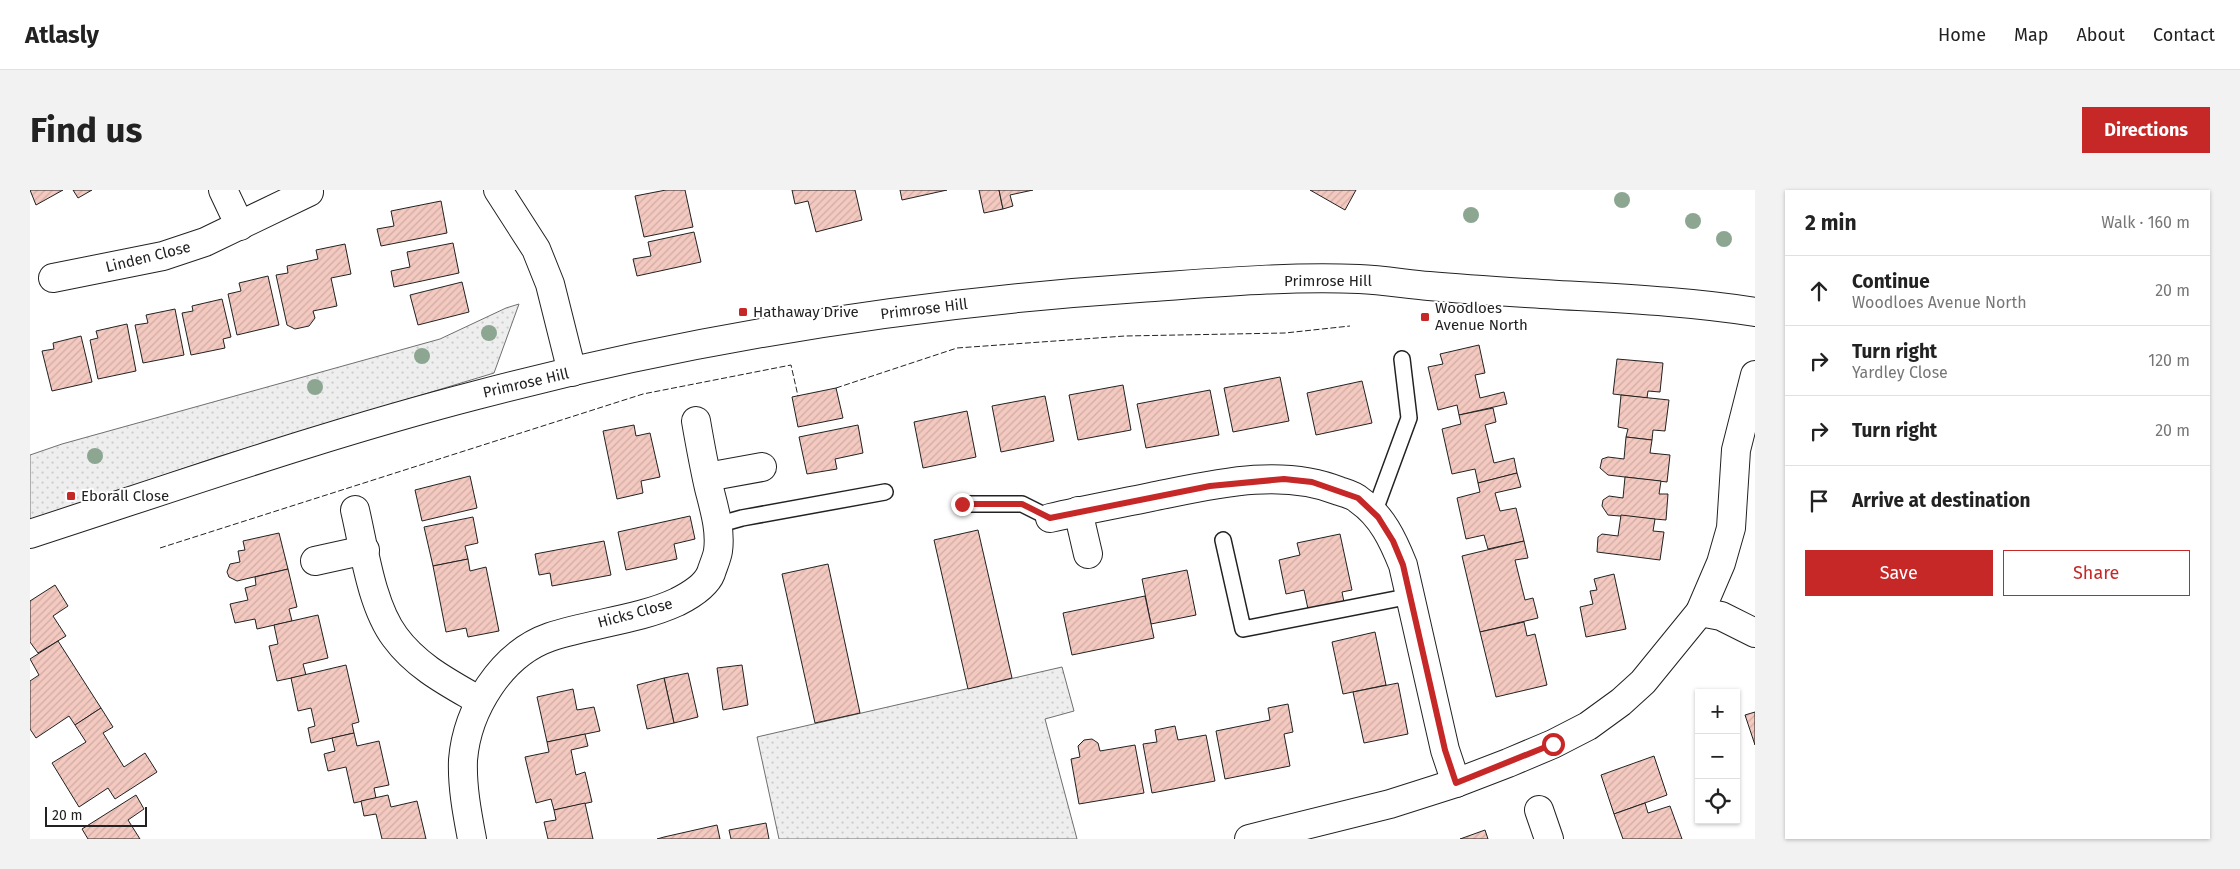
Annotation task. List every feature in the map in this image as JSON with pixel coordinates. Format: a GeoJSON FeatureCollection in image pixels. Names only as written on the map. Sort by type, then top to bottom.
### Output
{"type":"FeatureCollection","features":[{"type":"Feature","properties":{"kind":"street"},"geometry":{"type":"LineString","coordinates":[[223,190],[240,226]]}},
{"type":"Feature","properties":{"kind":"street","name":"Linden Close"},"geometry":{"type":"LineString","coordinates":[[53,278],[163,256],[205,242],[309,192]]}},
{"type":"Feature","properties":{"kind":"street"},"geometry":{"type":"LineString","coordinates":[[507,193],[536,249],[546,275],[572,372]]}},
{"type":"Feature","properties":{"kind":"street","name":"Primrose Hill"},"geometry":{"type":"LineString","coordinates":[[30,534],[262,458],[476,395],[666,352],[828,321],[1031,295],[1212,283],[1360,279],[1428,286],[1699,303],[1755,312]]}},
{"type":"Feature","properties":{"kind":"street"},"geometry":{"type":"LineString","coordinates":[[1249,839],[1344,817],[1456,783],[1544,748],[1588,726],[1621,702],[1643,682],[1700,612],[1722,563],[1731,528],[1736,450],[1755,375]]}},
{"type":"Feature","properties":{"kind":"street","name":"Hicks Close"},"geometry":{"type":"LineString","coordinates":[[472,839],[464,788],[464,760],[471,723],[480,701],[496,678],[518,656],[548,638],[582,627],[664,608],[690,596],[710,576],[718,552],[717,525],[696,422]]}},
{"type":"Feature","properties":{"kind":"street"},"geometry":{"type":"LineString","coordinates":[[707,477],[762,467]]}},
{"type":"Feature","properties":{"kind":"street"},"geometry":{"type":"LineString","coordinates":[[1050,518],[1210,486],[1284,479],[1312,482],[1358,498],[1374,513],[1393,541],[1403,565],[1445,750],[1456,783]]}},
{"type":"Feature","properties":{"kind":"street"},"geometry":{"type":"LineString","coordinates":[[355,510],[377,598],[394,637],[418,662],[445,681],[480,701]]}},
{"type":"Feature","properties":{"kind":"street"},"geometry":{"type":"LineString","coordinates":[[1078,511],[1088,554]]}},
{"type":"Feature","properties":{"kind":"street"},"geometry":{"type":"LineString","coordinates":[[315,561],[365,550]]}},
{"type":"Feature","properties":{"kind":"street"},"geometry":{"type":"LineString","coordinates":[[1700,612],[1721,616],[1755,633]]}},
{"type":"Feature","properties":{"kind":"street"},"geometry":{"type":"LineString","coordinates":[[1539,810],[1549,839]]}},
{"type":"Feature","properties":{"kind":"lane"},"geometry":{"type":"LineString","coordinates":[[1374,513],[1409,418],[1402,359]]}},
{"type":"Feature","properties":{"kind":"lane"},"geometry":{"type":"LineString","coordinates":[[717,525],[742,518],[885,492]]}},
{"type":"Feature","properties":{"kind":"lane"},"geometry":{"type":"LineString","coordinates":[[962,504],[1022,504],[1050,518]]}},
{"type":"Feature","properties":{"kind":"lane"},"geometry":{"type":"LineString","coordinates":[[1223,540],[1243,629],[1411,596]]}},
{"type":"Feature","properties":{"kind":"shaded area"},"geometry":{"type":"Polygon","coordinates":[[[519,304],[494,373],[217,457],[30,521],[30,455],[62,444],[440,339],[506,308],[519,304]]]}},
{"type":"Feature","properties":{"kind":"shaded area"},"geometry":{"type":"Polygon","coordinates":[[[1062,667],[1074,711],[1045,719],[1077,839],[779,839],[757,737],[1062,667]]]}},
{"type":"Feature","properties":{"kind":"building"},"geometry":{"type":"Polygon","coordinates":[[[30,190],[63,190],[36,205],[30,190]]]}},
{"type":"Feature","properties":{"kind":"building"},"geometry":{"type":"Polygon","coordinates":[[[73,190],[92,190],[78,198],[73,190]]]}},
{"type":"Feature","properties":{"kind":"building"},"geometry":{"type":"Polygon","coordinates":[[[666,190],[685,190],[693,227],[644,237],[635,196],[666,190]]]}},
{"type":"Feature","properties":{"kind":"building"},"geometry":{"type":"Polygon","coordinates":[[[792,190],[855,190],[862,220],[816,232],[808,201],[795,204],[792,190]]]}},
{"type":"Feature","properties":{"kind":"building"},"geometry":{"type":"Polygon","coordinates":[[[900,190],[947,190],[902,200],[900,190]]]}},
{"type":"Feature","properties":{"kind":"building"},"geometry":{"type":"Polygon","coordinates":[[[979,190],[999,190],[1003,209],[984,213],[979,190]]]}},
{"type":"Feature","properties":{"kind":"building"},"geometry":{"type":"Polygon","coordinates":[[[999,190],[1033,190],[1010,195],[1013,206],[1003,209],[999,190]]]}},
{"type":"Feature","properties":{"kind":"building"},"geometry":{"type":"Polygon","coordinates":[[[1310,190],[1356,190],[1345,210],[1310,190]]]}},
{"type":"Feature","properties":{"kind":"building"},"geometry":{"type":"Polygon","coordinates":[[[441,201],[447,233],[381,246],[377,229],[394,226],[391,211],[441,201]]]}},
{"type":"Feature","properties":{"kind":"building"},"geometry":{"type":"Polygon","coordinates":[[[694,232],[701,262],[637,276],[633,259],[651,256],[648,242],[694,232]]]}},
{"type":"Feature","properties":{"kind":"building"},"geometry":{"type":"Polygon","coordinates":[[[453,243],[459,273],[394,287],[391,271],[410,267],[407,252],[453,243]]]}},
{"type":"Feature","properties":{"kind":"building"},"geometry":{"type":"Polygon","coordinates":[[[345,244],[351,274],[331,278],[337,306],[313,311],[315,318],[309,326],[295,329],[287,325],[276,275],[288,273],[287,266],[318,259],[316,250],[345,244]]]}},
{"type":"Feature","properties":{"kind":"building"},"geometry":{"type":"Polygon","coordinates":[[[268,276],[279,325],[237,335],[228,294],[241,291],[239,283],[268,276]]]}},
{"type":"Feature","properties":{"kind":"building"},"geometry":{"type":"Polygon","coordinates":[[[462,282],[469,312],[418,325],[410,295],[462,282]]]}},
{"type":"Feature","properties":{"kind":"building"},"geometry":{"type":"Polygon","coordinates":[[[222,299],[231,337],[223,339],[225,348],[191,355],[182,313],[193,311],[192,306],[222,299]]]}},
{"type":"Feature","properties":{"kind":"building"},"geometry":{"type":"Polygon","coordinates":[[[175,309],[184,355],[143,363],[135,325],[148,323],[146,315],[175,309]]]}},
{"type":"Feature","properties":{"kind":"building"},"geometry":{"type":"Polygon","coordinates":[[[127,324],[136,371],[98,379],[90,340],[98,338],[96,331],[127,324]]]}},
{"type":"Feature","properties":{"kind":"building"},"geometry":{"type":"Polygon","coordinates":[[[81,336],[92,382],[52,391],[42,351],[54,349],[53,343],[81,336]]]}},
{"type":"Feature","properties":{"kind":"building"},"geometry":{"type":"Polygon","coordinates":[[[1479,345],[1485,373],[1475,375],[1480,398],[1504,392],[1507,404],[1459,415],[1457,405],[1438,410],[1428,367],[1443,364],[1440,354],[1479,345]]]}},
{"type":"Feature","properties":{"kind":"building"},"geometry":{"type":"Polygon","coordinates":[[[1617,359],[1663,363],[1660,392],[1648,391],[1647,398],[1613,394],[1617,359]]]}},
{"type":"Feature","properties":{"kind":"building"},"geometry":{"type":"Polygon","coordinates":[[[1280,377],[1289,421],[1233,432],[1224,388],[1280,377]]]}},
{"type":"Feature","properties":{"kind":"building"},"geometry":{"type":"Polygon","coordinates":[[[1362,381],[1372,423],[1316,435],[1307,393],[1362,381]]]}},
{"type":"Feature","properties":{"kind":"building"},"geometry":{"type":"Polygon","coordinates":[[[1123,385],[1131,430],[1078,440],[1069,395],[1123,385]]]}},
{"type":"Feature","properties":{"kind":"building"},"geometry":{"type":"Polygon","coordinates":[[[836,388],[843,418],[798,427],[792,397],[836,388]]]}},
{"type":"Feature","properties":{"kind":"building"},"geometry":{"type":"Polygon","coordinates":[[[1210,390],[1219,435],[1146,448],[1137,404],[1210,390]]]}},
{"type":"Feature","properties":{"kind":"building"},"geometry":{"type":"Polygon","coordinates":[[[1621,395],[1669,400],[1665,431],[1653,430],[1652,440],[1626,437],[1628,429],[1618,427],[1621,395]]]}},
{"type":"Feature","properties":{"kind":"building"},"geometry":{"type":"Polygon","coordinates":[[[1045,396],[1054,441],[1001,452],[992,406],[1045,396]]]}},
{"type":"Feature","properties":{"kind":"building"},"geometry":{"type":"Polygon","coordinates":[[[1493,408],[1496,422],[1485,425],[1494,463],[1514,458],[1517,473],[1478,483],[1475,469],[1452,474],[1442,429],[1461,424],[1459,415],[1493,408]]]}},
{"type":"Feature","properties":{"kind":"building"},"geometry":{"type":"Polygon","coordinates":[[[967,411],[976,457],[923,468],[914,422],[967,411]]]}},
{"type":"Feature","properties":{"kind":"building"},"geometry":{"type":"Polygon","coordinates":[[[634,425],[636,436],[650,433],[660,477],[641,481],[643,493],[617,499],[603,431],[634,425]]]}},
{"type":"Feature","properties":{"kind":"building"},"geometry":{"type":"Polygon","coordinates":[[[858,425],[863,453],[835,459],[837,469],[807,474],[799,437],[858,425]]]}},
{"type":"Feature","properties":{"kind":"building"},"geometry":{"type":"Polygon","coordinates":[[[1626,437],[1652,440],[1650,453],[1670,455],[1667,482],[1608,475],[1600,468],[1602,459],[1608,457],[1624,459],[1626,437]]]}},
{"type":"Feature","properties":{"kind":"building"},"geometry":{"type":"Polygon","coordinates":[[[1517,473],[1521,487],[1495,493],[1500,511],[1516,508],[1524,541],[1488,549],[1484,535],[1466,539],[1457,498],[1480,492],[1478,483],[1517,473]]]}},
{"type":"Feature","properties":{"kind":"building"},"geometry":{"type":"Polygon","coordinates":[[[470,476],[477,508],[422,521],[415,490],[470,476]]]}},
{"type":"Feature","properties":{"kind":"building"},"geometry":{"type":"Polygon","coordinates":[[[1625,477],[1661,481],[1659,494],[1668,494],[1666,520],[1608,515],[1602,506],[1603,500],[1609,496],[1623,498],[1625,477]]]}},
{"type":"Feature","properties":{"kind":"building"},"geometry":{"type":"Polygon","coordinates":[[[1621,515],[1655,519],[1653,531],[1664,532],[1660,560],[1597,552],[1598,537],[1602,534],[1618,536],[1621,515]]]}},
{"type":"Feature","properties":{"kind":"building"},"geometry":{"type":"Polygon","coordinates":[[[690,516],[695,539],[674,544],[677,559],[626,570],[618,532],[690,516]]]}},
{"type":"Feature","properties":{"kind":"building"},"geometry":{"type":"Polygon","coordinates":[[[473,517],[478,543],[465,546],[468,559],[433,566],[424,527],[473,517]]]}},
{"type":"Feature","properties":{"kind":"building"},"geometry":{"type":"Polygon","coordinates":[[[978,530],[1012,678],[968,689],[934,540],[978,530]]]}},
{"type":"Feature","properties":{"kind":"building"},"geometry":{"type":"Polygon","coordinates":[[[279,533],[288,569],[237,581],[229,577],[227,572],[230,564],[240,562],[238,551],[245,550],[243,541],[279,533]]]}},
{"type":"Feature","properties":{"kind":"building"},"geometry":{"type":"Polygon","coordinates":[[[1340,534],[1352,590],[1342,592],[1344,602],[1308,609],[1304,590],[1286,594],[1279,560],[1300,555],[1297,543],[1340,534]]]}},
{"type":"Feature","properties":{"kind":"building"},"geometry":{"type":"Polygon","coordinates":[[[604,541],[611,575],[552,586],[550,573],[539,575],[535,554],[604,541]]]}},
{"type":"Feature","properties":{"kind":"building"},"geometry":{"type":"Polygon","coordinates":[[[1524,541],[1528,558],[1515,560],[1525,600],[1533,598],[1538,618],[1480,632],[1462,556],[1524,541]]]}},
{"type":"Feature","properties":{"kind":"building"},"geometry":{"type":"Polygon","coordinates":[[[468,559],[470,571],[486,567],[499,631],[468,637],[466,628],[446,632],[433,566],[468,559]]]}},
{"type":"Feature","properties":{"kind":"building"},"geometry":{"type":"Polygon","coordinates":[[[828,564],[860,713],[815,723],[782,574],[828,564]]]}},
{"type":"Feature","properties":{"kind":"building"},"geometry":{"type":"Polygon","coordinates":[[[288,569],[297,607],[289,609],[292,621],[257,629],[255,619],[235,623],[230,604],[248,600],[245,588],[256,585],[255,577],[288,569]]]}},
{"type":"Feature","properties":{"kind":"building"},"geometry":{"type":"Polygon","coordinates":[[[1187,570],[1196,615],[1151,624],[1142,579],[1187,570]]]}},
{"type":"Feature","properties":{"kind":"building"},"geometry":{"type":"Polygon","coordinates":[[[1614,574],[1626,629],[1586,637],[1580,607],[1593,604],[1590,591],[1597,590],[1594,579],[1614,574]]]}},
{"type":"Feature","properties":{"kind":"building"},"geometry":{"type":"Polygon","coordinates":[[[55,585],[68,606],[53,616],[66,636],[38,653],[30,642],[30,601],[55,585]]]}},
{"type":"Feature","properties":{"kind":"building"},"geometry":{"type":"Polygon","coordinates":[[[1145,596],[1154,638],[1072,655],[1063,613],[1145,596]]]}},
{"type":"Feature","properties":{"kind":"building"},"geometry":{"type":"Polygon","coordinates":[[[318,615],[328,658],[303,664],[306,675],[277,681],[269,646],[278,644],[274,625],[318,615]]]}},
{"type":"Feature","properties":{"kind":"building"},"geometry":{"type":"Polygon","coordinates":[[[1524,622],[1527,636],[1535,634],[1547,685],[1496,697],[1480,632],[1524,622]]]}},
{"type":"Feature","properties":{"kind":"building"},"geometry":{"type":"Polygon","coordinates":[[[1375,632],[1386,685],[1343,694],[1332,642],[1375,632]]]}},
{"type":"Feature","properties":{"kind":"building"},"geometry":{"type":"Polygon","coordinates":[[[58,641],[101,708],[75,725],[69,716],[36,738],[30,729],[30,681],[39,675],[30,659],[58,641]]]}},
{"type":"Feature","properties":{"kind":"building"},"geometry":{"type":"Polygon","coordinates":[[[346,665],[359,722],[352,724],[354,733],[311,743],[308,728],[315,726],[311,708],[298,711],[291,678],[346,665]]]}},
{"type":"Feature","properties":{"kind":"building"},"geometry":{"type":"Polygon","coordinates":[[[742,665],[748,705],[723,710],[717,668],[742,665]]]}},
{"type":"Feature","properties":{"kind":"building"},"geometry":{"type":"Polygon","coordinates":[[[688,673],[698,717],[674,723],[664,678],[688,673]]]}},
{"type":"Feature","properties":{"kind":"building"},"geometry":{"type":"Polygon","coordinates":[[[664,678],[674,723],[647,729],[637,685],[664,678]]]}},
{"type":"Feature","properties":{"kind":"building"},"geometry":{"type":"Polygon","coordinates":[[[1398,683],[1408,734],[1364,743],[1353,692],[1398,683]]]}},
{"type":"Feature","properties":{"kind":"building"},"geometry":{"type":"Polygon","coordinates":[[[573,689],[577,710],[594,707],[600,731],[547,742],[537,697],[573,689]]]}},
{"type":"Feature","properties":{"kind":"building"},"geometry":{"type":"Polygon","coordinates":[[[1288,704],[1293,732],[1284,734],[1290,766],[1225,779],[1216,731],[1270,720],[1268,708],[1288,704]]]}},
{"type":"Feature","properties":{"kind":"building"},"geometry":{"type":"Polygon","coordinates":[[[101,708],[113,727],[103,733],[124,767],[145,753],[157,772],[115,799],[108,788],[79,807],[52,763],[86,742],[75,725],[101,708]]]}},
{"type":"Feature","properties":{"kind":"building"},"geometry":{"type":"Polygon","coordinates":[[[1755,712],[1755,745],[1745,715],[1755,712]]]}},
{"type":"Feature","properties":{"kind":"building"},"geometry":{"type":"Polygon","coordinates":[[[1175,726],[1178,740],[1206,735],[1215,781],[1152,793],[1143,744],[1157,742],[1155,730],[1175,726]]]}},
{"type":"Feature","properties":{"kind":"building"},"geometry":{"type":"Polygon","coordinates":[[[354,733],[357,746],[379,741],[389,785],[374,788],[376,798],[354,803],[346,767],[328,771],[324,754],[335,751],[332,738],[354,733]]]}},
{"type":"Feature","properties":{"kind":"building"},"geometry":{"type":"Polygon","coordinates":[[[585,734],[588,746],[571,750],[576,775],[585,772],[592,802],[554,810],[551,799],[536,803],[525,757],[549,752],[547,742],[585,734]]]}},
{"type":"Feature","properties":{"kind":"building"},"geometry":{"type":"Polygon","coordinates":[[[1092,739],[1098,743],[1100,751],[1135,745],[1144,793],[1079,804],[1071,759],[1080,757],[1078,746],[1084,740],[1092,739]]]}},
{"type":"Feature","properties":{"kind":"building"},"geometry":{"type":"Polygon","coordinates":[[[1654,756],[1667,795],[1614,814],[1601,775],[1654,756]]]}},
{"type":"Feature","properties":{"kind":"building"},"geometry":{"type":"Polygon","coordinates":[[[136,795],[144,809],[128,820],[140,839],[88,839],[82,829],[136,795]]]}},
{"type":"Feature","properties":{"kind":"building"},"geometry":{"type":"Polygon","coordinates":[[[388,795],[391,807],[417,801],[426,839],[382,839],[376,814],[364,816],[361,801],[388,795]]]}},
{"type":"Feature","properties":{"kind":"building"},"geometry":{"type":"Polygon","coordinates":[[[585,803],[593,839],[548,839],[544,822],[556,820],[554,810],[585,803]]]}},
{"type":"Feature","properties":{"kind":"building"},"geometry":{"type":"Polygon","coordinates":[[[1645,803],[1648,813],[1670,806],[1682,839],[1623,839],[1614,814],[1645,803]]]}},
{"type":"Feature","properties":{"kind":"building"},"geometry":{"type":"Polygon","coordinates":[[[766,823],[769,839],[731,839],[729,830],[766,823]]]}},
{"type":"Feature","properties":{"kind":"building"},"geometry":{"type":"Polygon","coordinates":[[[717,825],[720,839],[657,839],[664,837],[717,825]]]}},
{"type":"Feature","properties":{"kind":"building"},"geometry":{"type":"Polygon","coordinates":[[[1485,830],[1488,839],[1460,839],[1485,830]]]}},
{"type":"Feature","properties":{"kind":"fence"},"geometry":{"type":"LineString","coordinates":[[836,388],[957,348],[1125,336],[1285,333],[1350,326]]}},
{"type":"Feature","properties":{"kind":"fence"},"geometry":{"type":"LineString","coordinates":[[160,548],[643,394],[791,365],[798,396]]}},
{"type":"Feature","properties":{"kind":"place","name":"Hathaway Drive"},"geometry":{"type":"Point","coordinates":[743,312]}},
{"type":"Feature","properties":{"kind":"place","name":"Woodloes Avenue North"},"geometry":{"type":"Point","coordinates":[1425,317]}},
{"type":"Feature","properties":{"kind":"place","name":"Eborall Close"},"geometry":{"type":"Point","coordinates":[71,496]}},
{"type":"Feature","properties":{"kind":"route"},"geometry":{"type":"LineString","coordinates":[[962,504],[1022,504],[1050,518],[1210,486],[1284,479],[1312,482],[1358,498],[1378,517],[1393,541],[1403,565],[1445,750],[1456,783],[1553,744]]}}]}
